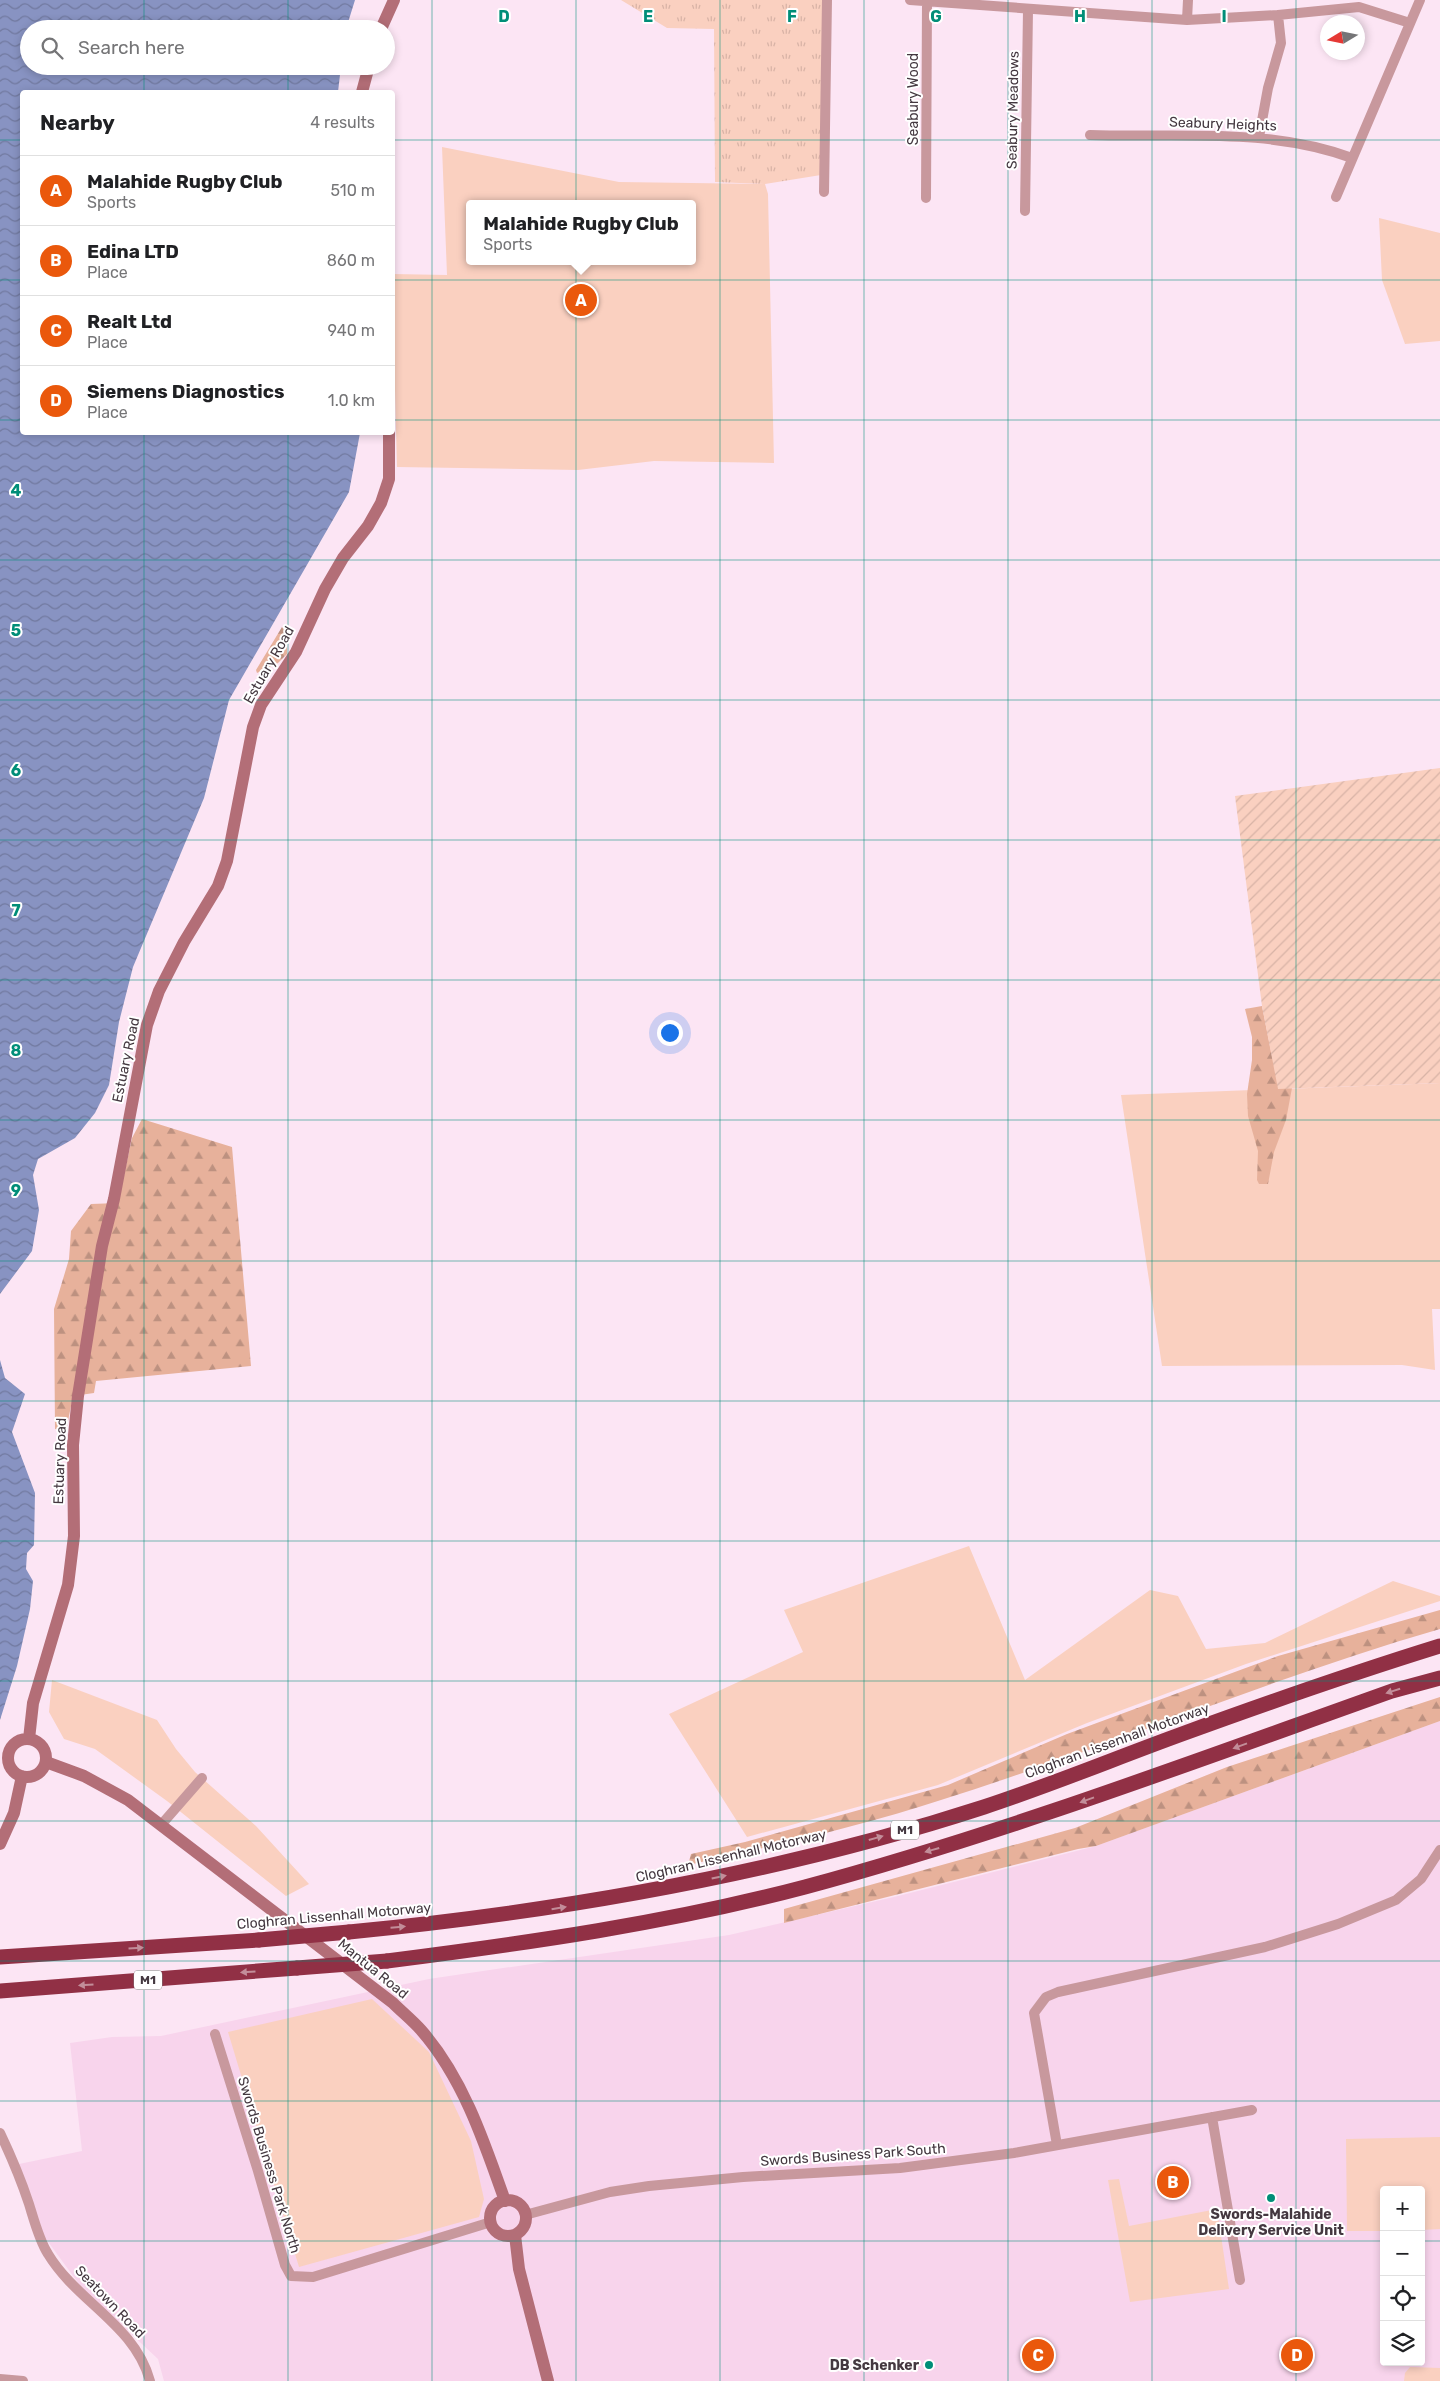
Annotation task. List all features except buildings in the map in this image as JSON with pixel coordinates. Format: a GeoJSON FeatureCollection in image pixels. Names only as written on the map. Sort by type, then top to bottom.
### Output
{"type":"FeatureCollection","features":[{"type":"Feature","properties":{"kind":"highway","name":"Cloghran Lissenhall Motorway"},"geometry":{"type":"LineString","coordinates":[[0,1957],[259,1940],[461,1921],[652,1892],[853,1844],[984,1807],[1350,1674],[1440,1646]]}},
{"type":"Feature","properties":{"kind":"highway","name":"M1"},"geometry":{"type":"LineString","coordinates":[[0,1991],[387,1961],[637,1925],[804,1887],[989,1833],[1392,1692],[1440,1678]]}},
{"type":"Feature","properties":{"kind":"street"},"geometry":{"type":"LineString","coordinates":[[385,20],[394,0]]}},
{"type":"Feature","properties":{"kind":"street"},"geometry":{"type":"LineString","coordinates":[[824,192],[827,0]]}},
{"type":"Feature","properties":{"kind":"street"},"geometry":{"type":"LineString","coordinates":[[910,0],[1187,20],[1278,16],[1359,7],[1410,23]]}},
{"type":"Feature","properties":{"kind":"street"},"geometry":{"type":"LineString","coordinates":[[1187,20],[1188,0]]}},
{"type":"Feature","properties":{"kind":"street"},"geometry":{"type":"LineString","coordinates":[[1336,197],[1420,0]]}},
{"type":"Feature","properties":{"kind":"street","name":"Seabury Wood"},"geometry":{"type":"LineString","coordinates":[[926,198],[927,1]]}},
{"type":"Feature","properties":{"kind":"street","name":"Seabury Meadows"},"geometry":{"type":"LineString","coordinates":[[1026,211],[1028,10]]}},
{"type":"Feature","properties":{"kind":"street"},"geometry":{"type":"LineString","coordinates":[[1260,137],[1268,88],[1281,43],[1278,16]]}},
{"type":"Feature","properties":{"kind":"street"},"geometry":{"type":"LineString","coordinates":[[363,90],[367,75]]}},
{"type":"Feature","properties":{"kind":"street","name":"Seabury Heights"},"geometry":{"type":"LineString","coordinates":[[1090,135],[1260,137],[1321,147],[1352,158]]}},
{"type":"Feature","properties":{"kind":"street","name":"Estuary Road"},"geometry":{"type":"LineString","coordinates":[[29,1739],[33,1703],[68,1585],[74,1536],[73,1445],[78,1396],[102,1246],[114,1199],[147,1025],[159,991],[184,942],[218,886],[224,869],[253,727],[262,705],[296,652],[325,589],[343,558],[368,526],[381,503],[389,479],[389,435]]}},
{"type":"Feature","properties":{"kind":"street"},"geometry":{"type":"LineString","coordinates":[[29,1739],[40,1744],[44,1750],[46,1762],[43,1768],[34,1776],[22,1776],[12,1769],[9,1758],[10,1752],[17,1742],[29,1739]]}},
{"type":"Feature","properties":{"kind":"street","name":"Mantua Road"},"geometry":{"type":"LineString","coordinates":[[46,1762],[93,1781],[128,1800],[393,2003],[421,2030],[457,2082],[469,2106],[505,2201]]}},
{"type":"Feature","properties":{"kind":"street"},"geometry":{"type":"LineString","coordinates":[[0,1844],[14,1814],[22,1776]]}},
{"type":"Feature","properties":{"kind":"street"},"geometry":{"type":"LineString","coordinates":[[161,1825],[202,1778]]}},
{"type":"Feature","properties":{"kind":"street"},"geometry":{"type":"LineString","coordinates":[[1057,2144],[1034,2013],[1046,1997],[1058,1992],[1265,1947],[1338,1924],[1384,1906],[1401,1896],[1421,1879],[1440,1850]]}},
{"type":"Feature","properties":{"kind":"street","name":"Swords Business Park North"},"geometry":{"type":"LineString","coordinates":[[216,2034],[258,2171],[284,2265],[291,2276],[313,2277],[490,2222]]}},
{"type":"Feature","properties":{"kind":"street","name":"Swords Business Park South"},"geometry":{"type":"LineString","coordinates":[[525,2215],[610,2192],[649,2186],[900,2168],[1057,2144],[1252,2110]]}},
{"type":"Feature","properties":{"kind":"street"},"geometry":{"type":"LineString","coordinates":[[1212,2117],[1240,2280]]}},
{"type":"Feature","properties":{"kind":"street","name":"Seatown Road"},"geometry":{"type":"LineString","coordinates":[[0,2133],[21,2181],[48,2254],[74,2287],[132,2341],[147,2368],[150,2381]]}},
{"type":"Feature","properties":{"kind":"street"},"geometry":{"type":"LineString","coordinates":[[505,2201],[517,2203],[525,2215],[522,2229],[514,2235],[500,2234],[490,2222],[494,2207],[505,2201]]}},
{"type":"Feature","properties":{"kind":"street"},"geometry":{"type":"LineString","coordinates":[[514,2235],[520,2269],[548,2381]]}},
{"type":"Feature","properties":{"kind":"street"},"geometry":{"type":"LineString","coordinates":[[0,2379],[23,2381]]}},
{"type":"Feature","properties":{"kind":"shaded area"},"geometry":{"type":"Polygon","coordinates":[[[1440,1721],[1440,2381],[164,2381],[158,2359],[82,2288],[43,2235],[19,2164],[82,2151],[70,2043],[112,2037],[161,2036],[429,1979],[729,1935],[898,1896],[1096,1846],[1440,1721]]]}},
{"type":"Feature","properties":{"kind":"green space"},"geometry":{"type":"Polygon","coordinates":[[[621,0],[824,0],[821,175],[765,184],[715,182],[714,29],[667,28],[621,0]]]}},
{"type":"Feature","properties":{"kind":"green space"},"geometry":{"type":"Polygon","coordinates":[[[442,147],[619,182],[765,184],[768,194],[774,463],[654,461],[578,470],[397,467],[395,274],[447,275],[442,147]]]}},
{"type":"Feature","properties":{"kind":"green space"},"geometry":{"type":"Polygon","coordinates":[[[1379,218],[1440,233],[1440,341],[1405,344],[1382,280],[1379,218]]]}},
{"type":"Feature","properties":{"kind":"green space"},"geometry":{"type":"Polygon","coordinates":[[[282,627],[287,632],[287,654],[278,663],[257,673],[256,670],[282,627]]]}},
{"type":"Feature","properties":{"kind":"green space"},"geometry":{"type":"Polygon","coordinates":[[[1440,768],[1440,1083],[1278,1089],[1262,1006],[1235,796],[1440,768]]]}},
{"type":"Feature","properties":{"kind":"green space"},"geometry":{"type":"Polygon","coordinates":[[[1262,1006],[1272,1056],[1292,1088],[1286,1120],[1274,1152],[1268,1184],[1259,1184],[1257,1180],[1258,1151],[1248,1116],[1247,1094],[1252,1060],[1252,1037],[1245,1009],[1262,1006]]]}},
{"type":"Feature","properties":{"kind":"green space"},"geometry":{"type":"Polygon","coordinates":[[[1440,1083],[1440,1309],[1432,1309],[1435,1370],[1402,1365],[1162,1366],[1121,1095],[1440,1083]]]}},
{"type":"Feature","properties":{"kind":"green space"},"geometry":{"type":"Polygon","coordinates":[[[142,1119],[232,1147],[251,1366],[96,1381],[94,1393],[73,1396],[66,1431],[55,1429],[54,1309],[69,1259],[71,1231],[91,1204],[118,1203],[132,1138],[142,1119]]]}},
{"type":"Feature","properties":{"kind":"green space"},"geometry":{"type":"Polygon","coordinates":[[[969,1546],[1025,1680],[1150,1590],[1178,1596],[1206,1649],[1265,1643],[1393,1581],[1440,1596],[1440,1601],[1246,1664],[1087,1723],[938,1785],[747,1837],[669,1714],[803,1652],[784,1610],[969,1546]]]}},
{"type":"Feature","properties":{"kind":"green space"},"geometry":{"type":"Polygon","coordinates":[[[1440,1610],[1440,1629],[1314,1669],[1066,1758],[910,1810],[784,1843],[688,1865],[691,1854],[745,1842],[948,1785],[1067,1734],[1278,1656],[1440,1610]]]}},
{"type":"Feature","properties":{"kind":"green space"},"geometry":{"type":"Polygon","coordinates":[[[52,1680],[157,1720],[176,1749],[195,1772],[256,1826],[309,1884],[286,1896],[167,1801],[95,1749],[64,1739],[49,1712],[52,1680]]]}},
{"type":"Feature","properties":{"kind":"green space"},"geometry":{"type":"Polygon","coordinates":[[[1440,1697],[1440,1721],[1096,1846],[784,1923],[784,1909],[1075,1828],[1227,1767],[1440,1697]]]}},
{"type":"Feature","properties":{"kind":"green space"},"geometry":{"type":"Polygon","coordinates":[[[372,1999],[429,2052],[471,2141],[484,2199],[479,2217],[299,2267],[228,2032],[372,1999]]]}},
{"type":"Feature","properties":{"kind":"green space"},"geometry":{"type":"Polygon","coordinates":[[[1440,2137],[1440,2229],[1425,2230],[1425,2186],[1380,2186],[1380,2231],[1347,2231],[1346,2139],[1440,2137]]]}},
{"type":"Feature","properties":{"kind":"green space"},"geometry":{"type":"Polygon","coordinates":[[[1119,2179],[1129,2226],[1217,2209],[1229,2289],[1130,2302],[1108,2180],[1119,2179]]]}},
{"type":"Feature","properties":{"kind":"green space"},"geometry":{"type":"Polygon","coordinates":[[[1410,2367],[1440,2368],[1440,2381],[1404,2381],[1405,2373],[1410,2367]]]}},
{"type":"Feature","properties":{"kind":"water"},"geometry":{"type":"Polygon","coordinates":[[[0,0],[355,0],[349,20],[20,20],[20,75],[340,75],[338,90],[20,90],[20,435],[360,435],[349,492],[229,700],[204,798],[133,967],[119,1022],[109,1085],[95,1113],[75,1138],[38,1159],[33,1175],[39,1210],[32,1251],[0,1294],[0,0]]]}},
{"type":"Feature","properties":{"kind":"water"},"geometry":{"type":"Polygon","coordinates":[[[0,1360],[5,1378],[25,1394],[12,1432],[35,1493],[34,1545],[27,1553],[26,1569],[33,1581],[30,1609],[17,1666],[0,1720],[0,1360]]]}},
{"type":"Feature","properties":{"kind":"place","name":"Malahide Rugby Club"},"geometry":{"type":"Point","coordinates":[581,300]}},
{"type":"Feature","properties":{"kind":"place","name":"Edina LTD"},"geometry":{"type":"Point","coordinates":[1173,2182]}},
{"type":"Feature","properties":{"kind":"place","name":"Swords-Malahide Delivery Service Unit"},"geometry":{"type":"Point","coordinates":[1271,2198]}},
{"type":"Feature","properties":{"kind":"place","name":"Realt Ltd"},"geometry":{"type":"Point","coordinates":[1038,2355]}},
{"type":"Feature","properties":{"kind":"place","name":"Siemens Diagnostics"},"geometry":{"type":"Point","coordinates":[1297,2355]}},
{"type":"Feature","properties":{"kind":"place","name":"DB Schenker"},"geometry":{"type":"Point","coordinates":[929,2365]}}]}
